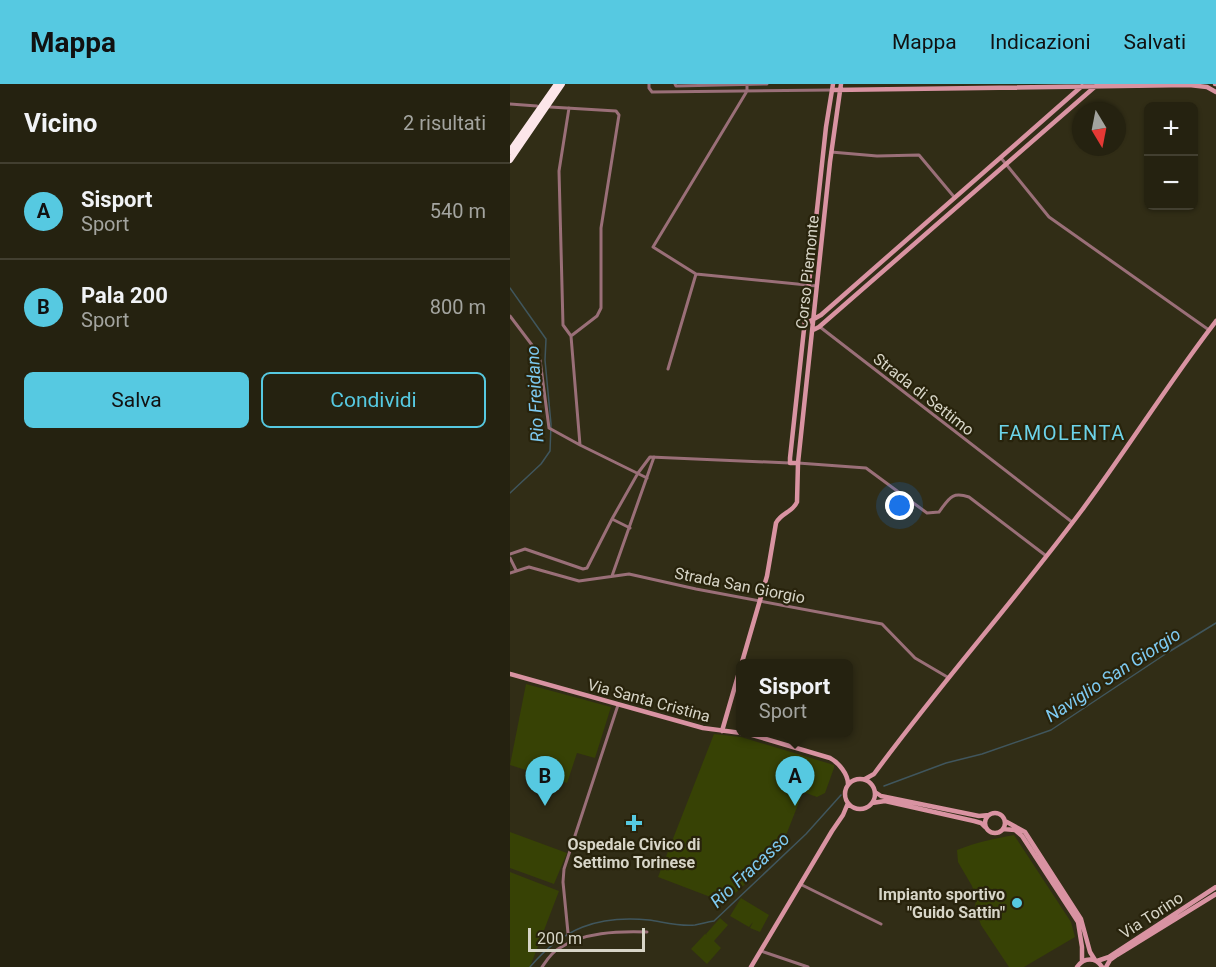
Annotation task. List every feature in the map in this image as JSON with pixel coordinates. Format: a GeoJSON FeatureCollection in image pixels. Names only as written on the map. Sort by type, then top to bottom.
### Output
{"type":"FeatureCollection","features":[{"type":"Feature","properties":{"kind":"highway"},"geometry":{"type":"LineString","coordinates":[[510,151],[556,84]]}},
{"type":"Feature","properties":{"kind":"highway"},"geometry":{"type":"LineString","coordinates":[[510,159],[562,84]]}},
{"type":"Feature","properties":{"kind":"street"},"geometry":{"type":"LineString","coordinates":[[649,84],[652,92],[832,87],[1082,85],[1207,86],[1216,92]]}},
{"type":"Feature","properties":{"kind":"street"},"geometry":{"type":"LineString","coordinates":[[747,84],[747,91],[653,247],[696,274],[817,286]]}},
{"type":"Feature","properties":{"kind":"street"},"geometry":{"type":"LineString","coordinates":[[676,92],[676,85],[765,84],[763,90]]}},
{"type":"Feature","properties":{"kind":"street"},"geometry":{"type":"LineString","coordinates":[[805,324],[814,320],[850,289],[1082,85]]}},
{"type":"Feature","properties":{"kind":"street"},"geometry":{"type":"LineString","coordinates":[[804,331],[819,327],[1097,85]]}},
{"type":"Feature","properties":{"kind":"street","name":"Corso Piemonte"},"geometry":{"type":"LineString","coordinates":[[790,463],[832,87]]}},
{"type":"Feature","properties":{"kind":"street","name":"Corso Piemonte"},"geometry":{"type":"LineString","coordinates":[[742,659],[767,576],[777,522],[780,517],[796,506],[797,502],[802,421],[840,87]]}},
{"type":"Feature","properties":{"kind":"street"},"geometry":{"type":"LineString","coordinates":[[510,104],[537,106]]}},
{"type":"Feature","properties":{"kind":"street"},"geometry":{"type":"LineString","coordinates":[[550,106],[616,111],[619,115],[601,228],[601,308],[597,316],[571,336]]}},
{"type":"Feature","properties":{"kind":"street"},"geometry":{"type":"LineString","coordinates":[[568,108],[559,171],[563,325],[571,336],[580,445]]}},
{"type":"Feature","properties":{"kind":"street"},"geometry":{"type":"LineString","coordinates":[[1038,125],[1044,130]]}},
{"type":"Feature","properties":{"kind":"street"},"geometry":{"type":"LineString","coordinates":[[831,152],[877,156],[919,155],[955,198]]}},
{"type":"Feature","properties":{"kind":"street"},"geometry":{"type":"LineString","coordinates":[[1001,158],[1049,217],[1209,330]]}},
{"type":"Feature","properties":{"kind":"street"},"geometry":{"type":"LineString","coordinates":[[822,162],[830,162]]}},
{"type":"Feature","properties":{"kind":"street"},"geometry":{"type":"LineString","coordinates":[[819,188],[827,188]]}},
{"type":"Feature","properties":{"kind":"street"},"geometry":{"type":"LineString","coordinates":[[928,221],[932,227]]}},
{"type":"Feature","properties":{"kind":"street"},"geometry":{"type":"LineString","coordinates":[[897,248],[902,253]]}},
{"type":"Feature","properties":{"kind":"street"},"geometry":{"type":"LineString","coordinates":[[668,369],[696,274]]}},
{"type":"Feature","properties":{"kind":"street"},"geometry":{"type":"LineString","coordinates":[[850,289],[856,294]]}},
{"type":"Feature","properties":{"kind":"street"},"geometry":{"type":"LineString","coordinates":[[510,316],[535,349],[540,360],[549,428],[647,478]]}},
{"type":"Feature","properties":{"kind":"street"},"geometry":{"type":"LineString","coordinates":[[848,784],[874,774],[1072,522],[1128,446],[1189,355],[1216,321]]}},
{"type":"Feature","properties":{"kind":"street","name":"Strada di Settimo"},"geometry":{"type":"LineString","coordinates":[[819,327],[1072,522]]}},
{"type":"Feature","properties":{"kind":"street"},"geometry":{"type":"LineString","coordinates":[[794,420],[802,421]]}},
{"type":"Feature","properties":{"kind":"street"},"geometry":{"type":"LineString","coordinates":[[516,570],[510,556],[525,549],[583,569],[587,568],[638,473],[647,459],[654,457],[866,468],[927,513],[939,512],[952,496],[959,494],[969,497],[1045,555]]}},
{"type":"Feature","properties":{"kind":"street"},"geometry":{"type":"LineString","coordinates":[[612,576],[654,457]]}},
{"type":"Feature","properties":{"kind":"street"},"geometry":{"type":"LineString","coordinates":[[612,519],[630,528]]}},
{"type":"Feature","properties":{"kind":"street","name":"Strada San Giorgio"},"geometry":{"type":"LineString","coordinates":[[510,573],[524,567],[535,568],[579,581],[629,574],[696,590],[882,624],[915,658],[949,678]]}},
{"type":"Feature","properties":{"kind":"street","name":"Via Santa Cristina"},"geometry":{"type":"LineString","coordinates":[[510,675],[703,729],[736,733]]}},
{"type":"Feature","properties":{"kind":"street","name":"Corso Piemonte"},"geometry":{"type":"LineString","coordinates":[[722,731],[736,682]]}},
{"type":"Feature","properties":{"kind":"street"},"geometry":{"type":"LineString","coordinates":[[569,943],[562,882],[564,869],[618,705]]}},
{"type":"Feature","properties":{"kind":"street","name":"Via Santa Cristina"},"geometry":{"type":"LineString","coordinates":[[759,737],[830,758],[846,774],[857,779]]}},
{"type":"Feature","properties":{"kind":"street"},"geometry":{"type":"LineString","coordinates":[[846,774],[848,784],[845,794],[848,803],[854,808]]}},
{"type":"Feature","properties":{"kind":"street"},"geometry":{"type":"LineString","coordinates":[[872,785],[874,774]]}},
{"type":"Feature","properties":{"kind":"street"},"geometry":{"type":"LineString","coordinates":[[865,779],[880,796],[979,816],[999,814],[1005,821],[1025,832],[1081,919],[1090,952],[1104,967]]}},
{"type":"Feature","properties":{"kind":"street"},"geometry":{"type":"LineString","coordinates":[[872,803],[875,792]]}},
{"type":"Feature","properties":{"kind":"street"},"geometry":{"type":"LineString","coordinates":[[843,815],[854,808],[864,808],[872,803],[885,801],[974,820],[981,823],[992,834],[1004,829],[1012,829],[1020,834],[1076,919],[1081,938],[1082,961]]}},
{"type":"Feature","properties":{"kind":"street"},"geometry":{"type":"LineString","coordinates":[[751,967],[843,815],[848,803]]}},
{"type":"Feature","properties":{"kind":"street"},"geometry":{"type":"LineString","coordinates":[[985,827],[985,820],[989,815]]}},
{"type":"Feature","properties":{"kind":"street"},"geometry":{"type":"LineString","coordinates":[[1004,829],[1005,821]]}},
{"type":"Feature","properties":{"kind":"street"},"geometry":{"type":"LineString","coordinates":[[800,884],[881,924]]}},
{"type":"Feature","properties":{"kind":"street","name":"Via Torino"},"geometry":{"type":"LineString","coordinates":[[1096,960],[1108,957],[1216,887]]}},
{"type":"Feature","properties":{"kind":"street","name":"Via Torino"},"geometry":{"type":"LineString","coordinates":[[1104,967],[1117,955],[1216,894]]}},
{"type":"Feature","properties":{"kind":"street"},"geometry":{"type":"LineString","coordinates":[[542,967],[551,955],[569,943],[609,932],[647,932]]}},
{"type":"Feature","properties":{"kind":"street"},"geometry":{"type":"LineString","coordinates":[[760,951],[808,967]]}},
{"type":"Feature","properties":{"kind":"street"},"geometry":{"type":"LineString","coordinates":[[1077,967],[1082,961],[1096,960]]}},
{"type":"Feature","properties":{"kind":"green space"},"geometry":{"type":"Polygon","coordinates":[[[526,684],[611,707],[595,758],[577,753],[567,783],[510,765],[526,684]]]}},
{"type":"Feature","properties":{"kind":"green space"},"geometry":{"type":"Polygon","coordinates":[[[714,734],[741,737],[834,765],[825,793],[817,797],[803,792],[779,853],[729,899],[721,901],[658,877],[714,734]]]}},
{"type":"Feature","properties":{"kind":"green space"},"geometry":{"type":"Polygon","coordinates":[[[510,832],[567,853],[554,884],[510,868],[510,832]]]}},
{"type":"Feature","properties":{"kind":"green space","name":"Impianto sportivo \"Guido Sattin\""},"geometry":{"type":"Polygon","coordinates":[[[1014,835],[1071,922],[1075,937],[1024,967],[1009,967],[981,925],[972,886],[958,862],[957,850],[1014,835]]]}},
{"type":"Feature","properties":{"kind":"green space"},"geometry":{"type":"Polygon","coordinates":[[[510,872],[559,891],[530,967],[510,967],[510,872]]]}},
{"type":"Feature","properties":{"kind":"green space"},"geometry":{"type":"Polygon","coordinates":[[[741,898],[769,915],[760,932],[750,928],[753,922],[749,927],[730,916],[741,898]]]}},
{"type":"Feature","properties":{"kind":"green space"},"geometry":{"type":"Polygon","coordinates":[[[720,918],[728,925],[714,941],[721,948],[707,964],[691,949],[705,934],[707,935],[720,918]]]}},
{"type":"Feature","properties":{"kind":"waterway","name":"Rio Freidano"},"geometry":{"type":"LineString","coordinates":[[510,288],[546,339],[545,360],[551,424],[550,451],[541,464],[510,493]]}},
{"type":"Feature","properties":{"kind":"waterway","name":"Naviglio San Giorgio"},"geometry":{"type":"LineString","coordinates":[[884,786],[946,763],[982,754],[1051,730],[1216,623]]}},
{"type":"Feature","properties":{"kind":"waterway","name":"Rio Fracasso"},"geometry":{"type":"LineString","coordinates":[[530,967],[555,942],[598,922],[631,919],[695,925],[714,921],[806,834],[841,795]]}},
{"type":"Feature","properties":{"kind":"place","name":"Pala 200"},"geometry":{"type":"Point","coordinates":[545,806]}},
{"type":"Feature","properties":{"kind":"place","name":"Sisport"},"geometry":{"type":"Point","coordinates":[795,806]}},
{"type":"Feature","properties":{"kind":"place","name":"Ospedale Civico di Settimo Torinese"},"geometry":{"type":"Point","coordinates":[634,823]}},
{"type":"Feature","properties":{"kind":"place","name":"Impianto sportivo \"Guido Sattin\""},"geometry":{"type":"Point","coordinates":[1017,903]}},
{"type":"Feature","properties":{"kind":"district","name":"FAMOLENTA"},"geometry":{"type":"Point","coordinates":[1062,433]}}]}
